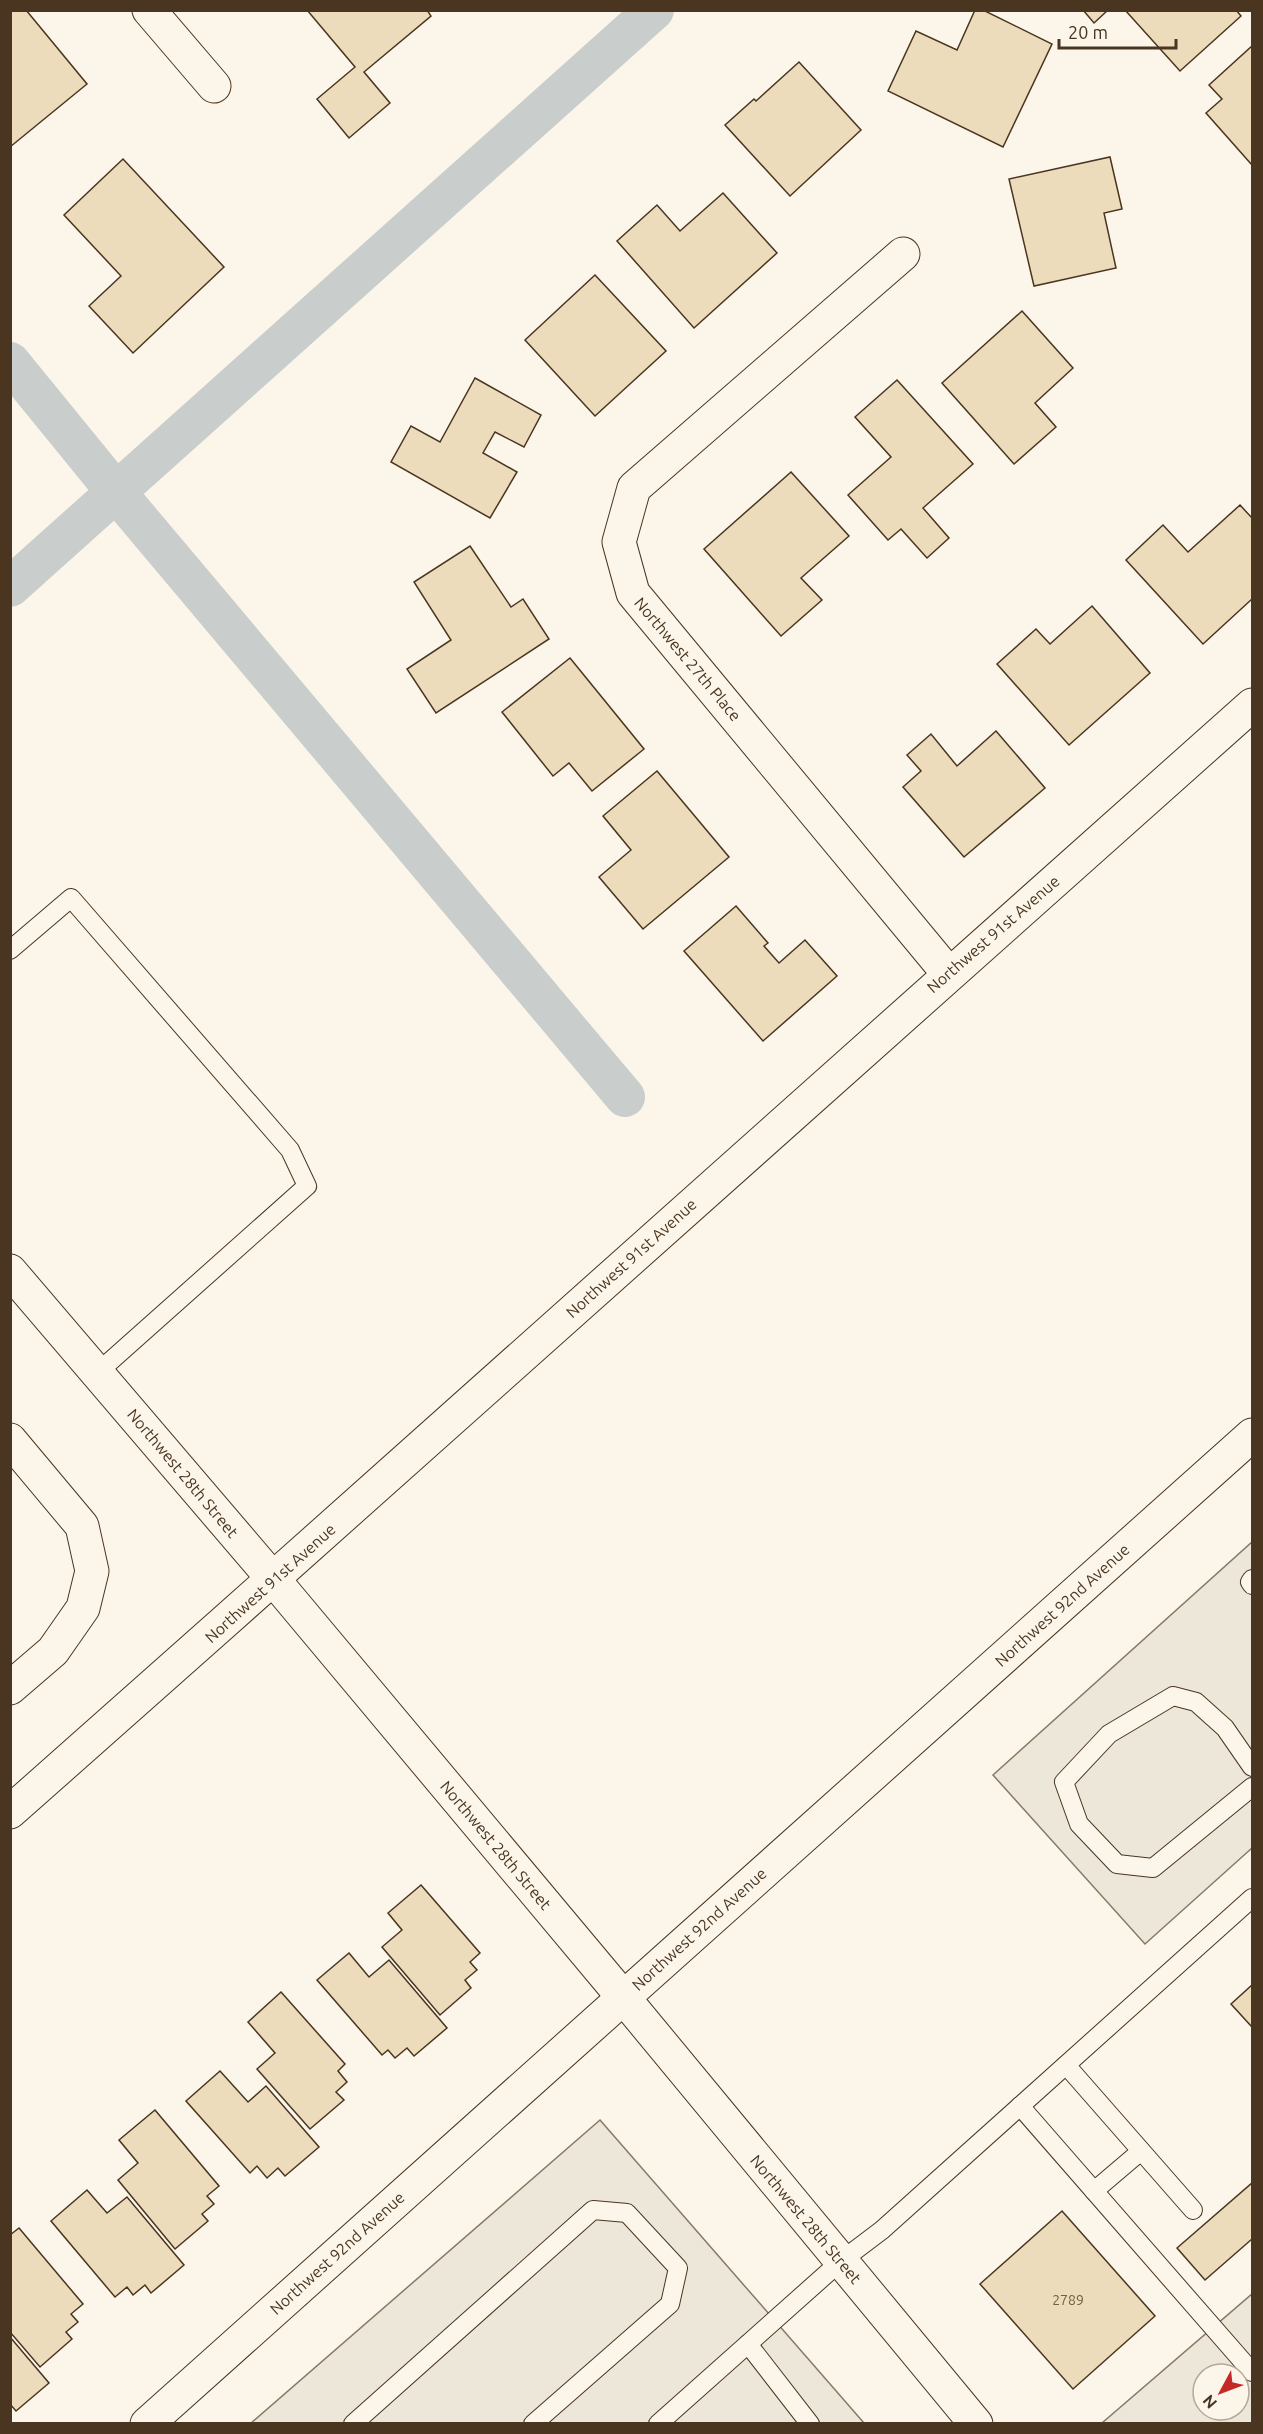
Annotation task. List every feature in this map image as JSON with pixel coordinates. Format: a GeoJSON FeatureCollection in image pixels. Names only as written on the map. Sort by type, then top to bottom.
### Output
{"type":"FeatureCollection","features":[{"type":"Feature","properties":{"kind":"street"},"geometry":{"type":"LineString","coordinates":[[149,10],[214,86]]}},
{"type":"Feature","properties":{"kind":"street","name":"Northwest 27th Place"},"geometry":{"type":"LineString","coordinates":[[903,254],[634,488],[619,542],[633,592],[948,973]]}},
{"type":"Feature","properties":{"kind":"street","name":"Northwest 91st Avenue"},"geometry":{"type":"LineString","coordinates":[[10,1812],[274,1580],[948,973],[1252,705]]}},
{"type":"Feature","properties":{"kind":"street","name":"Northwest 28th Street"},"geometry":{"type":"LineString","coordinates":[[10,1271],[274,1580],[976,2424]]}},
{"type":"Feature","properties":{"kind":"street","name":"Northwest 92nd Avenue"},"geometry":{"type":"LineString","coordinates":[[147,2424],[1252,1435]]}},
{"type":"Feature","properties":{"kind":"street"},"geometry":{"type":"LineString","coordinates":[[10,1440],[82,1526],[92,1571],[83,1608],[53,1651],[10,1688]]}},
{"type":"Feature","properties":{"kind":"lane"},"geometry":{"type":"LineString","coordinates":[[10,950],[71,898],[290,1150],[307,1186],[97,1373]]}},
{"type":"Feature","properties":{"kind":"lane"},"geometry":{"type":"LineString","coordinates":[[1252,1579],[1250,1582],[1252,1585]]}},
{"type":"Feature","properties":{"kind":"lane"},"geometry":{"type":"LineString","coordinates":[[1252,1767],[1226,1728],[1196,1702],[1173,1696],[1109,1734],[1064,1782],[1079,1824],[1117,1864],[1153,1868],[1252,1787]]}},
{"type":"Feature","properties":{"kind":"lane"},"geometry":{"type":"LineString","coordinates":[[658,2424],[841,2262],[882,2230],[1252,1898]]}},
{"type":"Feature","properties":{"kind":"lane"},"geometry":{"type":"LineString","coordinates":[[1066,2065],[1193,2210]]}},
{"type":"Feature","properties":{"kind":"lane"},"geometry":{"type":"LineString","coordinates":[[1020,2106],[1252,2372]]}},
{"type":"Feature","properties":{"kind":"lane"},"geometry":{"type":"LineString","coordinates":[[1094,2191],[1141,2151]]}},
{"type":"Feature","properties":{"kind":"lane"},"geometry":{"type":"LineString","coordinates":[[353,2424],[593,2210],[627,2213],[678,2268],[670,2304],[533,2424]]}},
{"type":"Feature","properties":{"kind":"lane"},"geometry":{"type":"LineString","coordinates":[[748,2344],[810,2424]]}},
{"type":"Feature","properties":{"kind":"shaded area"},"geometry":{"type":"Polygon","coordinates":[[[1252,1542],[1252,1848],[1145,1944],[993,1775],[1252,1542]]]}},
{"type":"Feature","properties":{"kind":"shaded area"},"geometry":{"type":"Polygon","coordinates":[[[600,2120],[864,2423],[250,2424],[600,2120]]]}},
{"type":"Feature","properties":{"kind":"shaded area"},"geometry":{"type":"Polygon","coordinates":[[[1252,2294],[1252,2423],[1102,2423],[1252,2294]]]}},
{"type":"Feature","properties":{"kind":"building"},"geometry":{"type":"Polygon","coordinates":[[[10,10],[26,10],[87,84],[10,147],[10,10]]]}},
{"type":"Feature","properties":{"kind":"building"},"geometry":{"type":"Polygon","coordinates":[[[307,10],[427,10],[431,16],[364,72],[390,103],[349,138],[317,99],[355,67],[307,10]]]}},
{"type":"Feature","properties":{"kind":"building"},"geometry":{"type":"Polygon","coordinates":[[[975,10],[983,10],[1052,44],[1003,147],[888,91],[916,31],[957,50],[975,10]]]}},
{"type":"Feature","properties":{"kind":"building"},"geometry":{"type":"Polygon","coordinates":[[[1083,10],[1108,10],[1094,23],[1083,10]]]}},
{"type":"Feature","properties":{"kind":"building"},"geometry":{"type":"Polygon","coordinates":[[[1125,10],[1236,10],[1241,16],[1180,71],[1125,10]]]}},
{"type":"Feature","properties":{"kind":"building"},"geometry":{"type":"Polygon","coordinates":[[[1252,46],[1252,165],[1206,113],[1222,99],[1209,85],[1252,46]]]}},
{"type":"Feature","properties":{"kind":"building"},"geometry":{"type":"Polygon","coordinates":[[[799,62],[861,130],[790,196],[725,125],[754,99],[756,101],[799,62]]]}},
{"type":"Feature","properties":{"kind":"building"},"geometry":{"type":"Polygon","coordinates":[[[1110,157],[1122,209],[1104,213],[1116,268],[1034,286],[1009,179],[1110,157]]]}},
{"type":"Feature","properties":{"kind":"building"},"geometry":{"type":"Polygon","coordinates":[[[123,159],[224,267],[133,353],[89,306],[121,276],[64,215],[123,159]]]}},
{"type":"Feature","properties":{"kind":"building"},"geometry":{"type":"Polygon","coordinates":[[[723,193],[777,253],[694,328],[617,241],[657,205],[680,231],[723,193]]]}},
{"type":"Feature","properties":{"kind":"building"},"geometry":{"type":"Polygon","coordinates":[[[595,275],[666,351],[595,416],[525,340],[595,275]]]}},
{"type":"Feature","properties":{"kind":"building"},"geometry":{"type":"Polygon","coordinates":[[[1022,311],[1073,368],[1035,403],[1056,427],[1014,464],[942,383],[1022,311]]]}},
{"type":"Feature","properties":{"kind":"building"},"geometry":{"type":"Polygon","coordinates":[[[475,378],[541,415],[524,447],[495,432],[483,453],[517,472],[490,518],[391,462],[411,426],[440,442],[475,378]]]}},
{"type":"Feature","properties":{"kind":"building"},"geometry":{"type":"Polygon","coordinates":[[[897,380],[973,464],[923,508],[949,538],[927,558],[901,529],[888,540],[848,495],[891,457],[855,417],[897,380]]]}},
{"type":"Feature","properties":{"kind":"building"},"geometry":{"type":"Polygon","coordinates":[[[791,472],[849,536],[801,578],[822,600],[781,636],[704,549],[791,472]]]}},
{"type":"Feature","properties":{"kind":"building"},"geometry":{"type":"Polygon","coordinates":[[[1240,505],[1252,518],[1252,599],[1203,644],[1126,560],[1163,525],[1188,552],[1240,505]]]}},
{"type":"Feature","properties":{"kind":"building"},"geometry":{"type":"Polygon","coordinates":[[[470,546],[511,607],[523,599],[549,639],[436,713],[407,669],[451,640],[414,582],[470,546]]]}},
{"type":"Feature","properties":{"kind":"building"},"geometry":{"type":"Polygon","coordinates":[[[1092,606],[1150,673],[1069,745],[997,664],[1036,629],[1050,644],[1092,606]]]}},
{"type":"Feature","properties":{"kind":"building"},"geometry":{"type":"Polygon","coordinates":[[[570,658],[644,749],[592,791],[569,763],[553,776],[502,712],[570,658]]]}},
{"type":"Feature","properties":{"kind":"building"},"geometry":{"type":"Polygon","coordinates":[[[996,731],[1045,788],[964,857],[903,787],[921,771],[907,755],[931,734],[957,766],[996,731]]]}},
{"type":"Feature","properties":{"kind":"building"},"geometry":{"type":"Polygon","coordinates":[[[657,771],[729,857],[643,929],[599,877],[631,850],[603,816],[657,771]]]}},
{"type":"Feature","properties":{"kind":"building"},"geometry":{"type":"Polygon","coordinates":[[[736,906],[768,943],[764,946],[779,963],[805,940],[837,976],[763,1041],[684,951],[736,906]]]}},
{"type":"Feature","properties":{"kind":"building"},"geometry":{"type":"Polygon","coordinates":[[[421,1885],[480,1953],[470,1962],[477,1970],[465,1980],[471,1988],[440,2015],[382,1947],[402,1930],[388,1913],[421,1885]]]}},
{"type":"Feature","properties":{"kind":"building"},"geometry":{"type":"Polygon","coordinates":[[[349,1953],[369,1977],[389,1960],[447,2028],[414,2056],[407,2048],[395,2058],[388,2050],[382,2055],[317,1980],[349,1953]]]}},
{"type":"Feature","properties":{"kind":"building"},"geometry":{"type":"Polygon","coordinates":[[[1252,1985],[1252,2027],[1231,2004],[1252,1985]]]}},
{"type":"Feature","properties":{"kind":"building"},"geometry":{"type":"Polygon","coordinates":[[[281,1992],[345,2064],[338,2071],[347,2082],[336,2092],[344,2100],[310,2129],[257,2069],[275,2053],[248,2022],[281,1992]]]}},
{"type":"Feature","properties":{"kind":"building"},"geometry":{"type":"Polygon","coordinates":[[[220,2071],[248,2102],[266,2086],[319,2147],[285,2176],[278,2168],[267,2178],[257,2166],[250,2173],[186,2101],[220,2071]]]}},
{"type":"Feature","properties":{"kind":"building"},"geometry":{"type":"Polygon","coordinates":[[[155,2110],[219,2186],[207,2196],[214,2204],[202,2214],[208,2221],[175,2249],[118,2180],[138,2163],[119,2140],[155,2110]]]}},
{"type":"Feature","properties":{"kind":"building"},"geometry":{"type":"Polygon","coordinates":[[[1252,2183],[1252,2239],[1205,2280],[1177,2248],[1252,2183]]]}},
{"type":"Feature","properties":{"kind":"building"},"geometry":{"type":"Polygon","coordinates":[[[87,2190],[107,2213],[127,2197],[184,2265],[151,2293],[145,2285],[133,2295],[127,2287],[115,2297],[51,2221],[87,2190]]]}},
{"type":"Feature","properties":{"kind":"building"},"geometry":{"type":"Polygon","coordinates":[[[1062,2211],[1155,2316],[1073,2389],[980,2284],[1062,2211]]]}},
{"type":"Feature","properties":{"kind":"building"},"geometry":{"type":"Polygon","coordinates":[[[19,2228],[83,2304],[71,2314],[78,2322],[66,2332],[72,2339],[40,2367],[10,2332],[10,2235],[19,2228]]]}},
{"type":"Feature","properties":{"kind":"building"},"geometry":{"type":"Polygon","coordinates":[[[10,2337],[49,2383],[16,2411],[10,2404],[10,2337]]]}},
{"type":"Feature","properties":{"kind":"waterway"},"geometry":{"type":"LineString","coordinates":[[10,587],[654,10]]}},
{"type":"Feature","properties":{"kind":"waterway"},"geometry":{"type":"LineString","coordinates":[[10,362],[116,492],[625,1097]]}}]}
